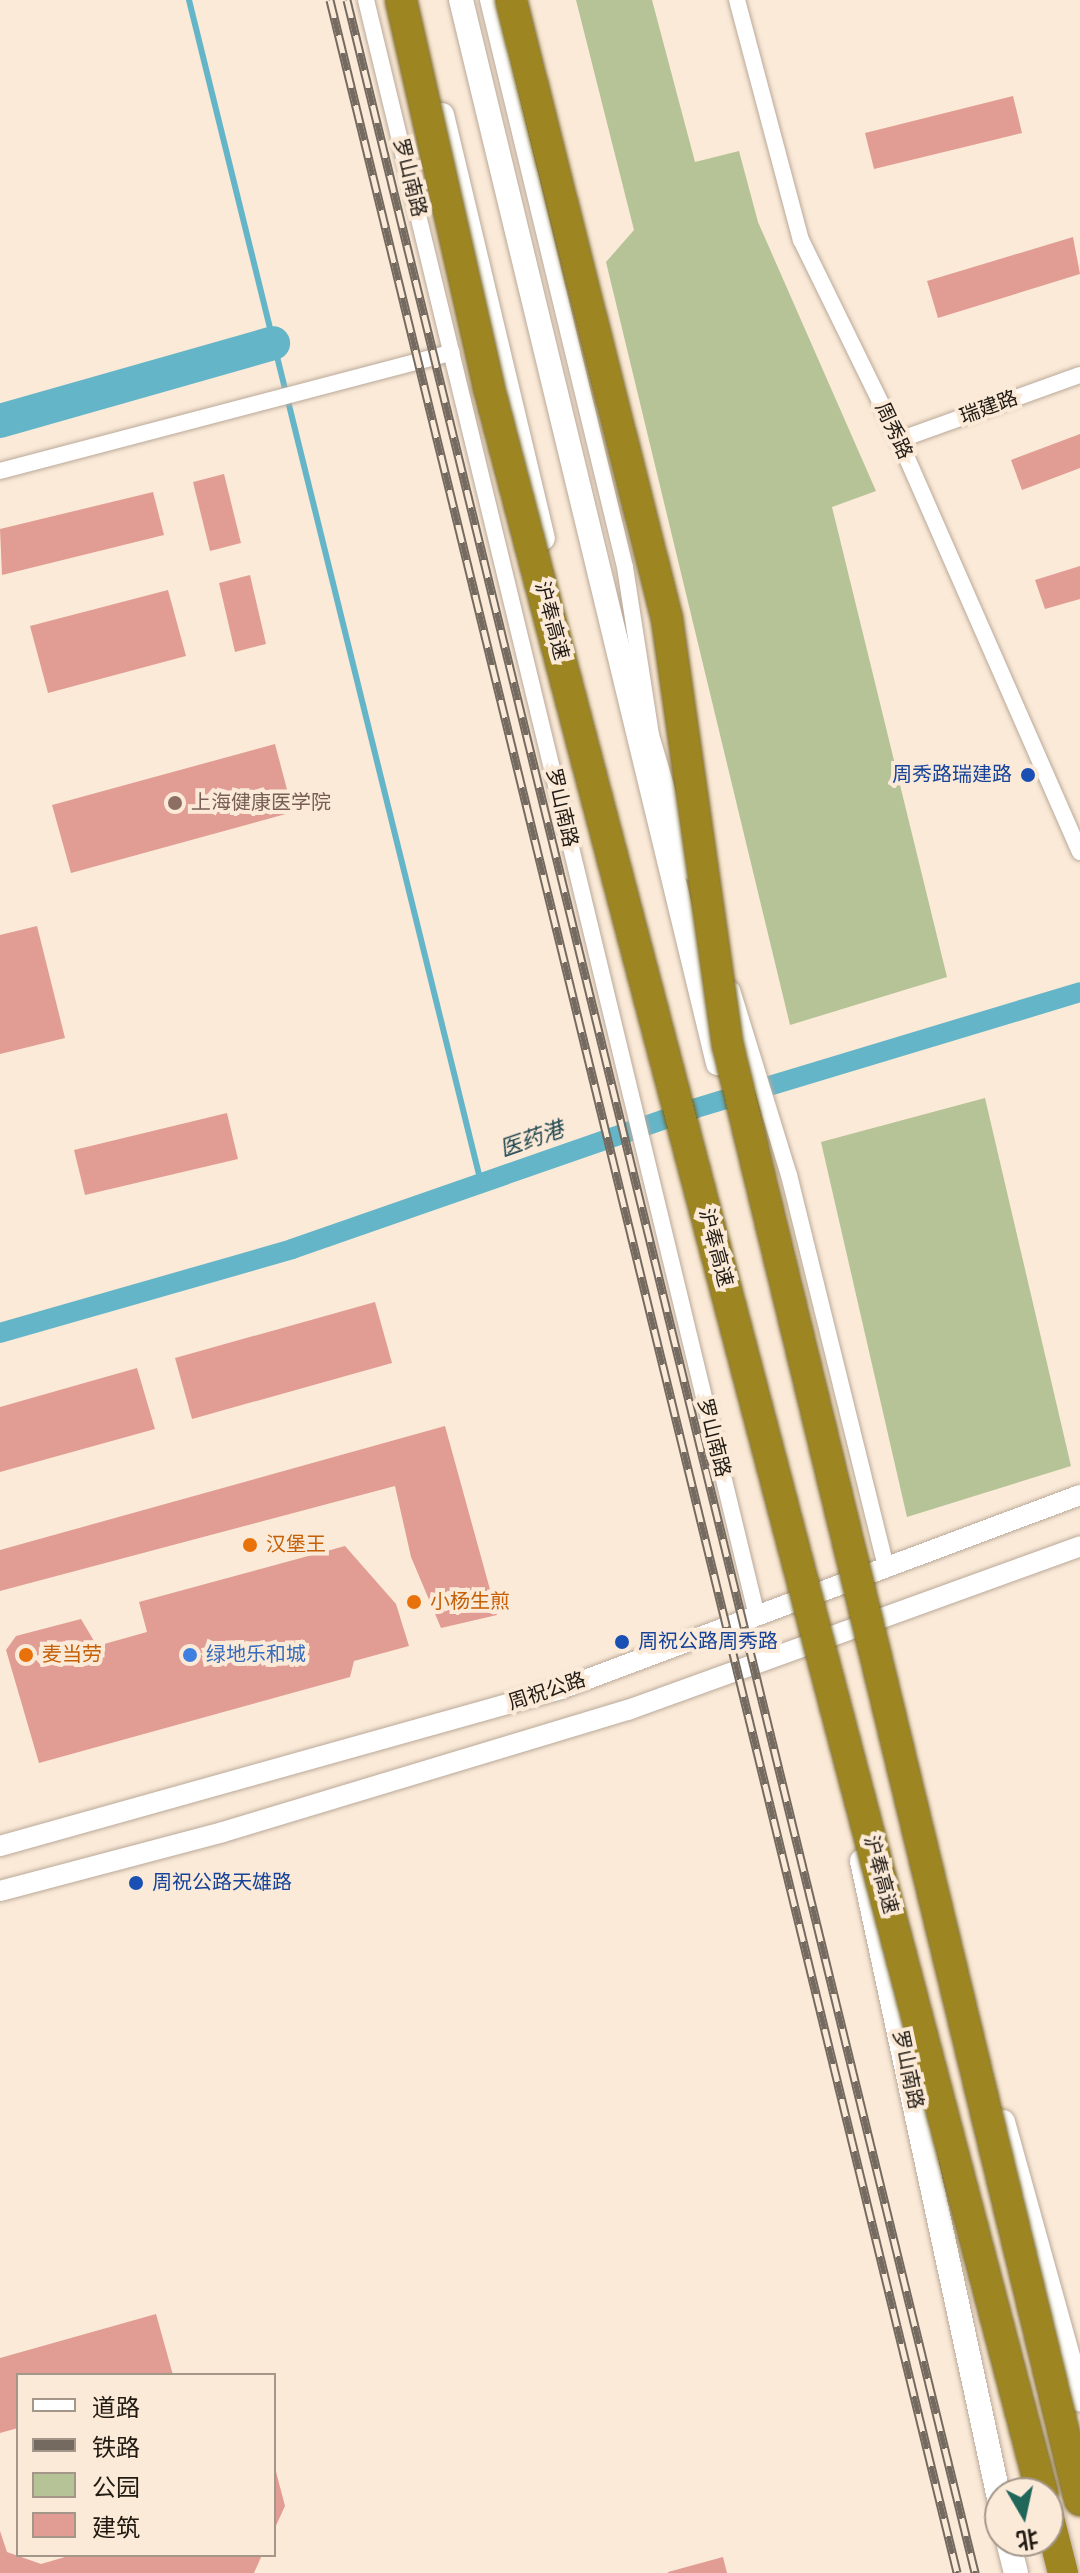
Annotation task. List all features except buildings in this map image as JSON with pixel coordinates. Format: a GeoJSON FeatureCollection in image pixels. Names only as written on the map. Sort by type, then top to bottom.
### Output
{"type":"FeatureCollection","features":[{"type":"Feature","properties":{"kind":"highway","name":"沪奉高速"},"geometry":{"type":"LineString","coordinates":[[401,0],[488,384],[1038,2477]]}},
{"type":"Feature","properties":{"kind":"highway"},"geometry":{"type":"LineString","coordinates":[[511,0],[667,619],[728,1046],[1080,2500]]}},
{"type":"Feature","properties":{"kind":"main road","name":"罗山南路"},"geometry":{"type":"LineString","coordinates":[[415,0],[670,1066],[815,1642],[994,2477]]}},
{"type":"Feature","properties":{"kind":"main road"},"geometry":{"type":"LineString","coordinates":[[461,0],[742,1162],[848,1582],[1080,2399]]}},
{"type":"Feature","properties":{"kind":"street","name":"罗山南路"},"geometry":{"type":"LineString","coordinates":[[366,0],[757,1616]]}},
{"type":"Feature","properties":{"kind":"street"},"geometry":{"type":"LineString","coordinates":[[488,0],[625,567],[651,735],[781,1149],[886,1568]]}},
{"type":"Feature","properties":{"kind":"street","name":"周秀路"},"geometry":{"type":"LineString","coordinates":[[737,0],[801,240],[899,440],[1080,852]]}},
{"type":"Feature","properties":{"kind":"street"},"geometry":{"type":"LineString","coordinates":[[0,471],[452,352]]}},
{"type":"Feature","properties":{"kind":"street","name":"瑞建路"},"geometry":{"type":"LineString","coordinates":[[899,440],[1080,375]]}},
{"type":"Feature","properties":{"kind":"street","name":"周祝公路"},"geometry":{"type":"LineString","coordinates":[[0,1846],[561,1689],[1080,1495]]}},
{"type":"Feature","properties":{"kind":"street","name":"周祝公路"},"geometry":{"type":"LineString","coordinates":[[0,1891],[223,1832],[628,1710],[1080,1546]]}},
{"type":"Feature","properties":{"kind":"green space"},"geometry":{"type":"Polygon","coordinates":[[[576,0],[652,0],[695,162],[739,151],[758,222],[876,491],[832,507],[947,977],[790,1025],[606,262],[634,230],[576,0]]]}},
{"type":"Feature","properties":{"kind":"green space"},"geometry":{"type":"Polygon","coordinates":[[[985,1098],[1071,1466],[907,1517],[821,1142],[985,1098]]]}},
{"type":"Feature","properties":{"kind":"waterway"},"geometry":{"type":"LineString","coordinates":[[189,0],[481,1183]]}},
{"type":"Feature","properties":{"kind":"waterway"},"geometry":{"type":"LineString","coordinates":[[0,421],[273,343]]}},
{"type":"Feature","properties":{"kind":"waterway","name":"医药港"},"geometry":{"type":"LineString","coordinates":[[0,1333],[292,1249],[693,1109],[1080,992]]}},
{"type":"Feature","properties":{"kind":"railway"},"geometry":{"type":"LineString","coordinates":[[330,0],[957,2573]]}},
{"type":"Feature","properties":{"kind":"railway"},"geometry":{"type":"LineString","coordinates":[[347,0],[975,2573]]}},
{"type":"Feature","properties":{"kind":"place","name":"周秀路瑞建路"},"geometry":{"type":"Point","coordinates":[1028,775]}},
{"type":"Feature","properties":{"kind":"place","name":"上海健康医学院"},"geometry":{"type":"Point","coordinates":[175,803]}},
{"type":"Feature","properties":{"kind":"place","name":"汉堡王"},"geometry":{"type":"Point","coordinates":[250,1545]}},
{"type":"Feature","properties":{"kind":"place","name":"小杨生煎"},"geometry":{"type":"Point","coordinates":[414,1602]}},
{"type":"Feature","properties":{"kind":"place","name":"周祝公路周秀路"},"geometry":{"type":"Point","coordinates":[622,1642]}},
{"type":"Feature","properties":{"kind":"place","name":"麦当劳"},"geometry":{"type":"Point","coordinates":[26,1655]}},
{"type":"Feature","properties":{"kind":"place","name":"绿地乐和城"},"geometry":{"type":"Point","coordinates":[190,1655]}},
{"type":"Feature","properties":{"kind":"place","name":"周祝公路天雄路"},"geometry":{"type":"Point","coordinates":[136,1883]}}]}
